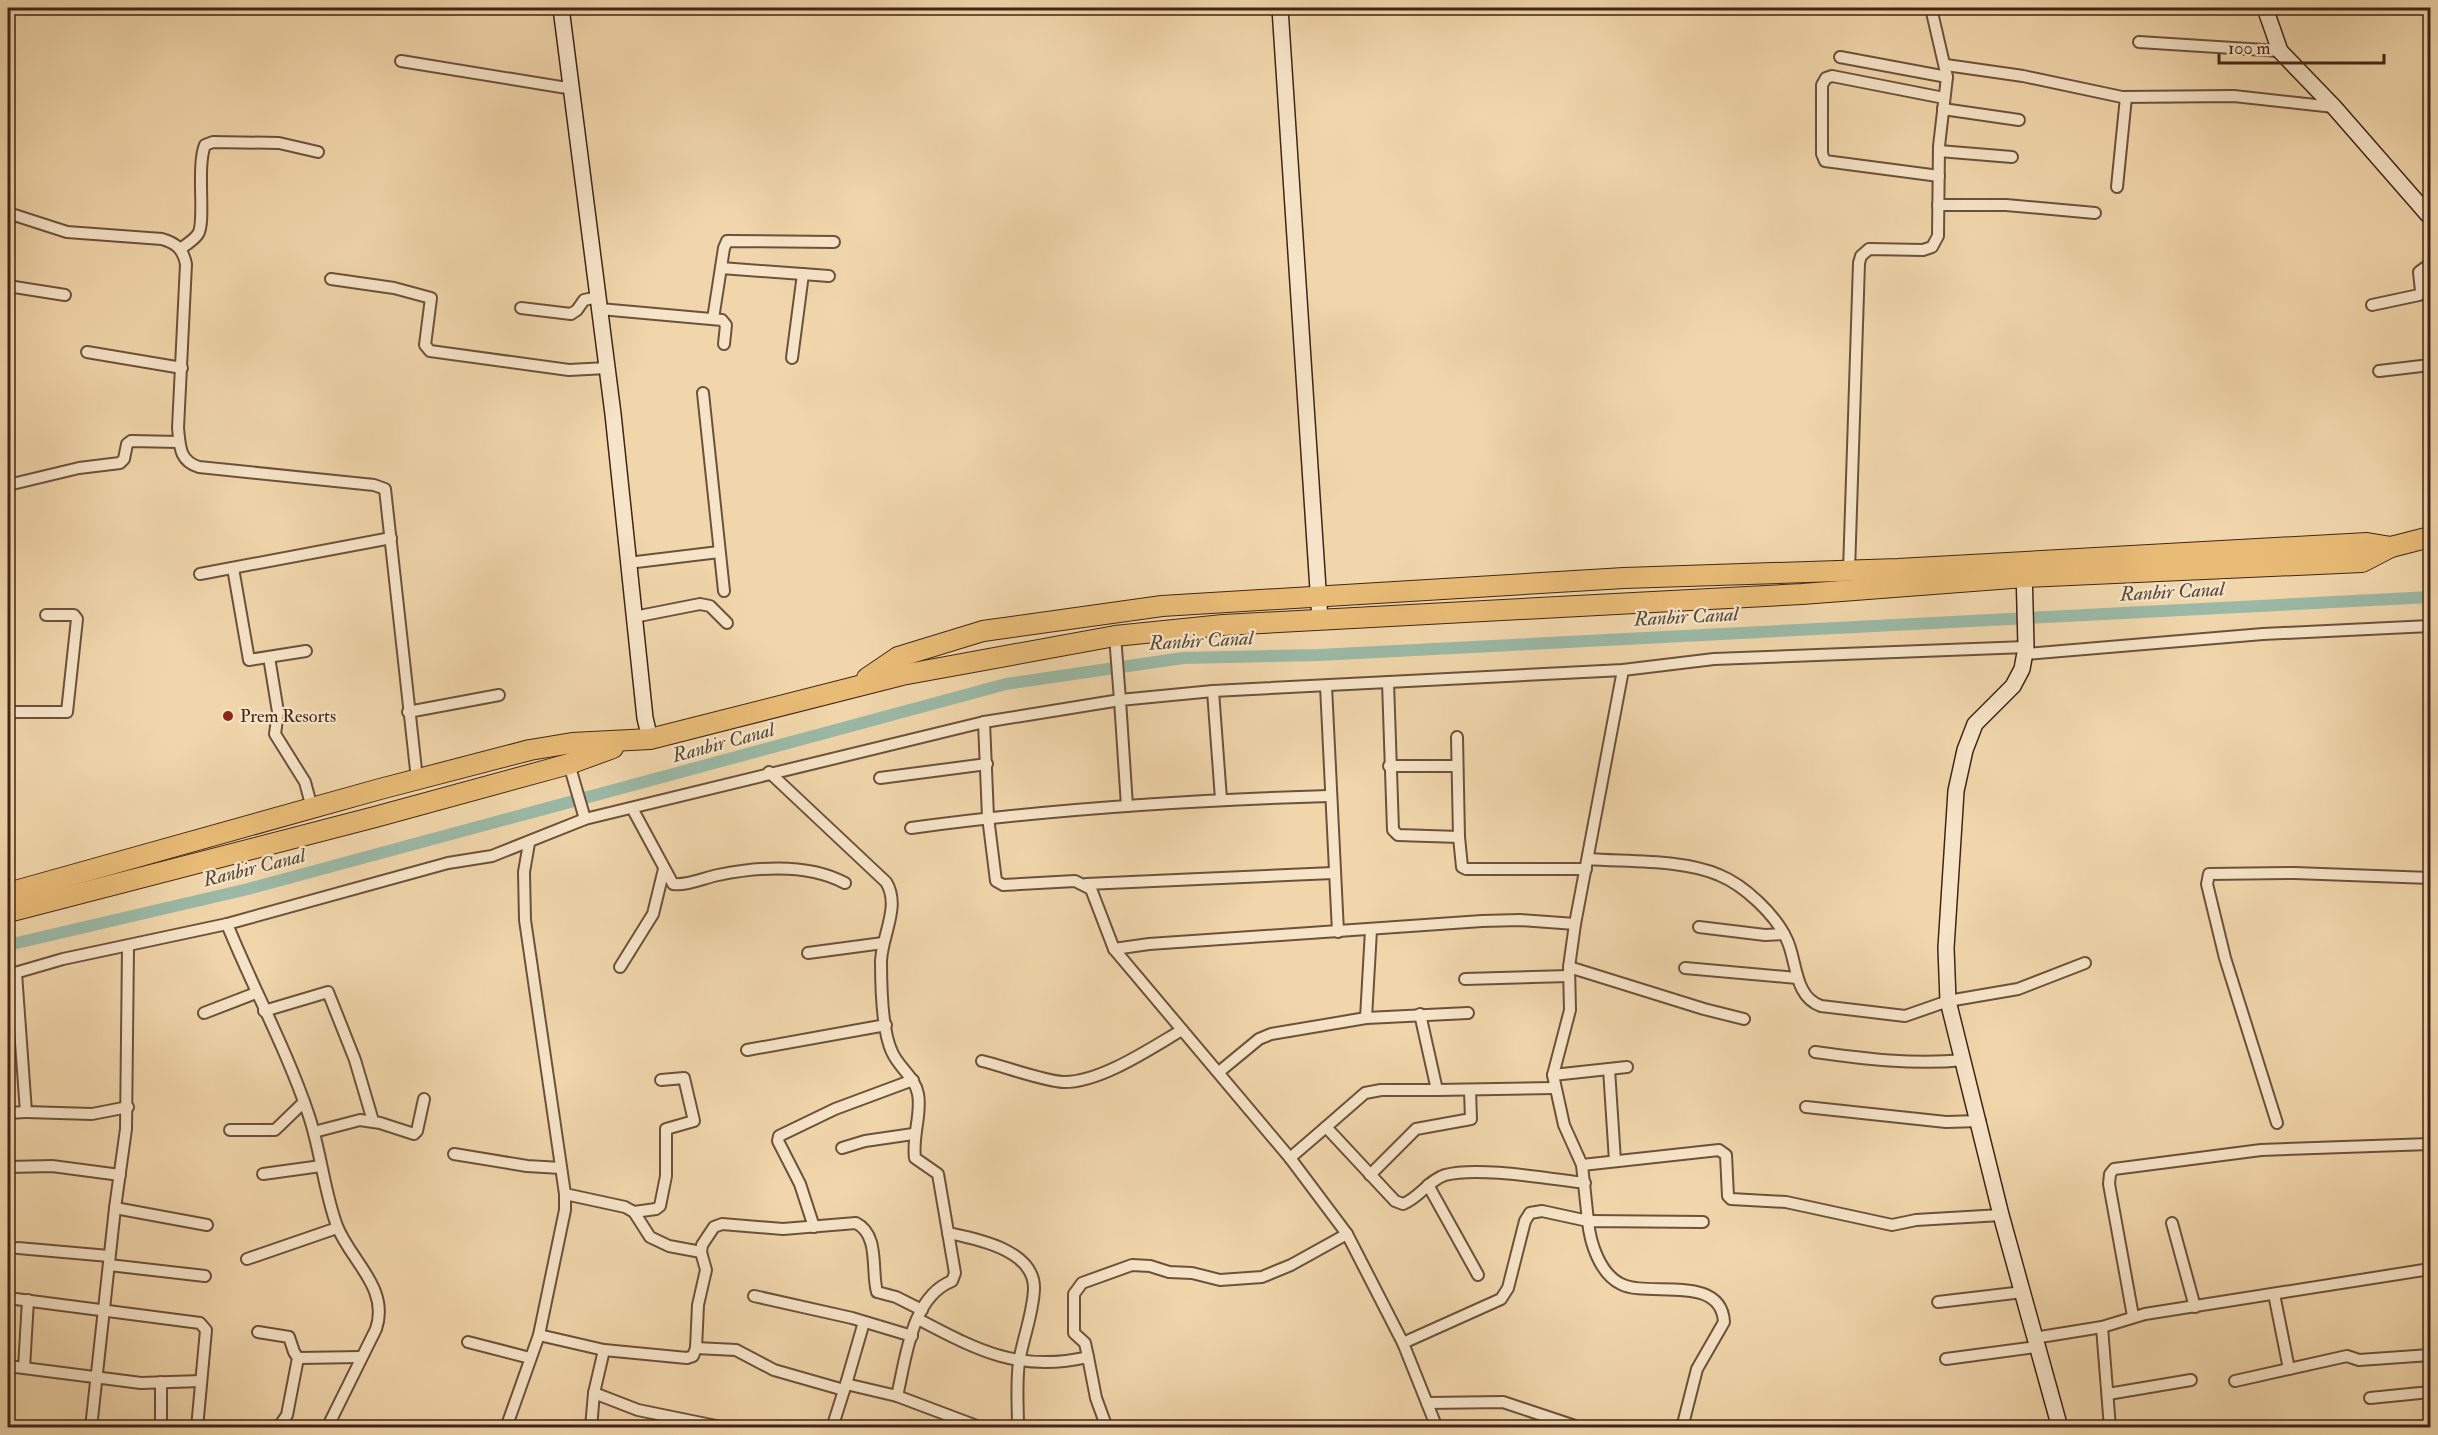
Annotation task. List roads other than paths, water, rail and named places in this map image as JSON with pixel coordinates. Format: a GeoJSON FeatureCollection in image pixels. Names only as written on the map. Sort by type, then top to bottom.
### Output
{"type":"FeatureCollection","features":[{"type":"Feature","properties":{"kind":"highway"},"geometry":{"type":"LineString","coordinates":[[8,893],[417,779],[554,745],[650,739],[851,686],[1016,652],[1115,645],[1223,625],[1802,594],[2024,569],[2367,543],[2391,547],[2430,537]]}},
{"type":"Feature","properties":{"kind":"highway"},"geometry":{"type":"LineString","coordinates":[[851,686],[898,657],[983,631],[1162,606],[1624,578],[1898,569],[2024,569]]}},
{"type":"Feature","properties":{"kind":"highway"},"geometry":{"type":"LineString","coordinates":[[8,912],[569,764],[630,742]]}},
{"type":"Feature","properties":{"kind":"street"},"geometry":{"type":"LineString","coordinates":[[561,8],[573,89],[599,369],[628,563],[645,718],[650,739]]}},
{"type":"Feature","properties":{"kind":"street"},"geometry":{"type":"LineString","coordinates":[[1280,8],[1320,621]]}},
{"type":"Feature","properties":{"kind":"street"},"geometry":{"type":"LineString","coordinates":[[1849,571],[1859,263],[1869,249],[1923,250],[1932,247],[1938,236],[1939,151],[1947,77],[1931,8]]}},
{"type":"Feature","properties":{"kind":"street"},"geometry":{"type":"LineString","coordinates":[[2265,8],[2280,51],[2334,107],[2430,217]]}},
{"type":"Feature","properties":{"kind":"street"},"geometry":{"type":"LineString","coordinates":[[2139,42],[2280,51]]}},
{"type":"Feature","properties":{"kind":"street"},"geometry":{"type":"LineString","coordinates":[[1840,57],[1947,77]]}},
{"type":"Feature","properties":{"kind":"street"},"geometry":{"type":"LineString","coordinates":[[401,61],[573,89]]}},
{"type":"Feature","properties":{"kind":"street"},"geometry":{"type":"LineString","coordinates":[[1946,65],[2024,76],[2126,97],[2234,96],[2334,107]]}},
{"type":"Feature","properties":{"kind":"street"},"geometry":{"type":"LineString","coordinates":[[1939,176],[1825,161],[1822,154],[1822,85],[1826,78],[1832,76],[2019,120]]}},
{"type":"Feature","properties":{"kind":"street"},"geometry":{"type":"LineString","coordinates":[[2117,187],[2126,97]]}},
{"type":"Feature","properties":{"kind":"street"},"geometry":{"type":"LineString","coordinates":[[180,249],[196,238],[201,229],[200,190],[205,145],[213,142],[272,143],[318,152]]}},
{"type":"Feature","properties":{"kind":"street"},"geometry":{"type":"LineString","coordinates":[[1939,151],[2012,157]]}},
{"type":"Feature","properties":{"kind":"street"},"geometry":{"type":"LineString","coordinates":[[1938,205],[2006,206],[2095,213]]}},
{"type":"Feature","properties":{"kind":"street"},"geometry":{"type":"LineString","coordinates":[[8,213],[67,232],[162,239],[175,244],[180,249],[186,264],[179,442],[183,457],[198,466],[381,487],[387,495],[408,712],[417,779]]}},
{"type":"Feature","properties":{"kind":"street"},"geometry":{"type":"LineString","coordinates":[[713,319],[725,245],[730,240],[834,242]]}},
{"type":"Feature","properties":{"kind":"street"},"geometry":{"type":"LineString","coordinates":[[2372,305],[2419,295],[2421,291],[2420,272],[2430,264]]}},
{"type":"Feature","properties":{"kind":"street"},"geometry":{"type":"LineString","coordinates":[[721,268],[829,276]]}},
{"type":"Feature","properties":{"kind":"street"},"geometry":{"type":"LineString","coordinates":[[792,358],[803,274]]}},
{"type":"Feature","properties":{"kind":"street"},"geometry":{"type":"LineString","coordinates":[[331,279],[394,288],[431,298],[425,345],[427,350],[569,370],[599,369]]}},
{"type":"Feature","properties":{"kind":"street"},"geometry":{"type":"LineString","coordinates":[[8,286],[65,295]]}},
{"type":"Feature","properties":{"kind":"street"},"geometry":{"type":"LineString","coordinates":[[521,308],[571,314],[593,301],[713,319],[725,323],[724,344]]}},
{"type":"Feature","properties":{"kind":"street"},"geometry":{"type":"LineString","coordinates":[[87,352],[182,368]]}},
{"type":"Feature","properties":{"kind":"street"},"geometry":{"type":"LineString","coordinates":[[2379,371],[2430,365]]}},
{"type":"Feature","properties":{"kind":"street"},"geometry":{"type":"LineString","coordinates":[[703,393],[724,591]]}},
{"type":"Feature","properties":{"kind":"street"},"geometry":{"type":"LineString","coordinates":[[8,485],[79,468],[120,463],[124,459],[127,444],[131,441],[179,442]]}},
{"type":"Feature","properties":{"kind":"street"},"geometry":{"type":"LineString","coordinates":[[200,574],[392,538]]}},
{"type":"Feature","properties":{"kind":"street"},"geometry":{"type":"LineString","coordinates":[[628,563],[719,552]]}},
{"type":"Feature","properties":{"kind":"street"},"geometry":{"type":"LineString","coordinates":[[233,568],[248,658],[251,660],[306,651]]}},
{"type":"Feature","properties":{"kind":"street"},"geometry":{"type":"LineString","coordinates":[[2024,569],[2026,602],[2025,650],[2022,669],[2013,686],[1975,724],[1965,750],[1956,791],[1946,948],[1948,1001],[1956,1038],[1980,1120],[2001,1215],[2060,1428]]}},
{"type":"Feature","properties":{"kind":"street"},"geometry":{"type":"LineString","coordinates":[[634,617],[700,604],[710,606],[727,623]]}},
{"type":"Feature","properties":{"kind":"street"},"geometry":{"type":"LineString","coordinates":[[8,712],[64,713],[68,708],[77,619],[74,615],[46,615]]}},
{"type":"Feature","properties":{"kind":"street"},"geometry":{"type":"LineString","coordinates":[[26,1112],[12,974],[63,959],[227,924],[448,863],[492,856],[529,843],[583,813],[633,808],[769,772],[984,722],[1120,700],[1213,691],[1623,670],[1714,659],[2025,650],[2263,634],[2430,626]]}},
{"type":"Feature","properties":{"kind":"street"},"geometry":{"type":"LineString","coordinates":[[1115,645],[1127,806]]}},
{"type":"Feature","properties":{"kind":"street"},"geometry":{"type":"LineString","coordinates":[[268,657],[278,712],[275,734],[305,782],[312,808]]}},
{"type":"Feature","properties":{"kind":"street"},"geometry":{"type":"LineString","coordinates":[[1623,670],[1575,924],[1569,971],[1569,1019],[1553,1075],[1554,1088],[1564,1125],[1582,1165],[1594,1251],[1609,1274],[1621,1284],[1701,1294],[1715,1302],[1721,1310],[1724,1322],[1697,1369],[1682,1428]]}},
{"type":"Feature","properties":{"kind":"street"},"geometry":{"type":"LineString","coordinates":[[1388,682],[1389,766],[1392,826],[1395,833],[1459,837]]}},
{"type":"Feature","properties":{"kind":"street"},"geometry":{"type":"LineString","coordinates":[[1326,686],[1329,796],[1338,932]]}},
{"type":"Feature","properties":{"kind":"street"},"geometry":{"type":"LineString","coordinates":[[1213,691],[1221,799]]}},
{"type":"Feature","properties":{"kind":"street"},"geometry":{"type":"LineString","coordinates":[[408,712],[500,695]]}},
{"type":"Feature","properties":{"kind":"street"},"geometry":{"type":"LineString","coordinates":[[984,722],[988,817],[994,879],[999,884],[1064,881],[1086,884],[1333,873]]}},
{"type":"Feature","properties":{"kind":"street"},"geometry":{"type":"LineString","coordinates":[[1457,737],[1461,866],[1466,869],[1587,864],[1680,866],[1717,873],[1752,896],[1784,934],[1792,953],[1797,978],[1810,1001],[1821,1006],[1905,1016],[1948,1001],[2018,989],[2085,963]]}},
{"type":"Feature","properties":{"kind":"street"},"geometry":{"type":"LineString","coordinates":[[569,764],[583,813]]}},
{"type":"Feature","properties":{"kind":"street"},"geometry":{"type":"LineString","coordinates":[[880,777],[987,764]]}},
{"type":"Feature","properties":{"kind":"street"},"geometry":{"type":"LineString","coordinates":[[1389,766],[1457,766]]}},
{"type":"Feature","properties":{"kind":"street"},"geometry":{"type":"LineString","coordinates":[[769,772],[886,882],[893,899],[881,962],[886,1025],[893,1054],[913,1080],[919,1100],[913,1134],[915,1158],[938,1174],[955,1273],[954,1279],[938,1287],[920,1314],[897,1396]]}},
{"type":"Feature","properties":{"kind":"street"},"geometry":{"type":"LineString","coordinates":[[911,828],[988,817],[1127,806],[1221,799],[1329,796]]}},
{"type":"Feature","properties":{"kind":"street"},"geometry":{"type":"LineString","coordinates":[[633,808],[664,869],[675,885],[720,874],[798,869],[835,878],[845,884]]}},
{"type":"Feature","properties":{"kind":"street"},"geometry":{"type":"LineString","coordinates":[[506,1428],[539,1335],[563,1224],[566,1194],[525,920],[524,873],[529,843]]}},
{"type":"Feature","properties":{"kind":"street"},"geometry":{"type":"LineString","coordinates":[[620,967],[652,914],[664,869]]}},
{"type":"Feature","properties":{"kind":"street"},"geometry":{"type":"LineString","coordinates":[[2277,1123],[2225,958],[2207,884],[2209,874],[2295,873],[2430,878]]}},
{"type":"Feature","properties":{"kind":"street"},"geometry":{"type":"LineString","coordinates":[[1086,884],[1094,895],[1114,949],[1290,1158],[1347,1234],[1403,1343],[1437,1428]]}},
{"type":"Feature","properties":{"kind":"street"},"geometry":{"type":"LineString","coordinates":[[1114,949],[1149,944],[1492,920],[1575,924]]}},
{"type":"Feature","properties":{"kind":"street"},"geometry":{"type":"LineString","coordinates":[[227,924],[304,1102],[314,1132],[338,1228],[370,1280],[378,1302],[378,1321],[327,1428]]}},
{"type":"Feature","properties":{"kind":"street"},"geometry":{"type":"LineString","coordinates":[[1699,927],[1765,935],[1784,934]]}},
{"type":"Feature","properties":{"kind":"street"},"geometry":{"type":"LineString","coordinates":[[1366,1018],[1371,930]]}},
{"type":"Feature","properties":{"kind":"street"},"geometry":{"type":"LineString","coordinates":[[808,953],[883,943]]}},
{"type":"Feature","properties":{"kind":"street"},"geometry":{"type":"LineString","coordinates":[[91,1428],[128,1107],[128,946]]}},
{"type":"Feature","properties":{"kind":"street"},"geometry":{"type":"LineString","coordinates":[[1685,968],[1797,978]]}},
{"type":"Feature","properties":{"kind":"street"},"geometry":{"type":"LineString","coordinates":[[1465,979],[1569,971],[1744,1019]]}},
{"type":"Feature","properties":{"kind":"street"},"geometry":{"type":"LineString","coordinates":[[264,1011],[329,992],[355,1060],[373,1121]]}},
{"type":"Feature","properties":{"kind":"street"},"geometry":{"type":"LineString","coordinates":[[204,1013],[256,993]]}},
{"type":"Feature","properties":{"kind":"street"},"geometry":{"type":"LineString","coordinates":[[1219,1072],[1259,1040],[1271,1034],[1366,1018],[1468,1012]]}},
{"type":"Feature","properties":{"kind":"street"},"geometry":{"type":"LineString","coordinates":[[1420,1014],[1437,1090]]}},
{"type":"Feature","properties":{"kind":"street"},"geometry":{"type":"LineString","coordinates":[[747,1050],[886,1025]]}},
{"type":"Feature","properties":{"kind":"street"},"geometry":{"type":"LineString","coordinates":[[981,1061],[1063,1082],[1083,1079],[1136,1057],[1182,1030]]}},
{"type":"Feature","properties":{"kind":"street"},"geometry":{"type":"LineString","coordinates":[[1815,1052],[1866,1059],[1927,1062],[1964,1060]]}},
{"type":"Feature","properties":{"kind":"street"},"geometry":{"type":"LineString","coordinates":[[1553,1075],[1627,1067]]}},
{"type":"Feature","properties":{"kind":"street"},"geometry":{"type":"LineString","coordinates":[[1609,1069],[1615,1161]]}},
{"type":"Feature","properties":{"kind":"street"},"geometry":{"type":"LineString","coordinates":[[634,1212],[660,1206],[666,1176],[666,1129],[694,1120],[684,1078],[661,1080]]}},
{"type":"Feature","properties":{"kind":"street"},"geometry":{"type":"LineString","coordinates":[[814,1227],[800,1184],[778,1141],[779,1136],[835,1110],[913,1080]]}},
{"type":"Feature","properties":{"kind":"street"},"geometry":{"type":"LineString","coordinates":[[1290,1158],[1365,1093],[1381,1090],[1554,1088]]}},
{"type":"Feature","properties":{"kind":"street"},"geometry":{"type":"LineString","coordinates":[[1370,1175],[1416,1130],[1471,1119],[1470,1090]]}},
{"type":"Feature","properties":{"kind":"street"},"geometry":{"type":"LineString","coordinates":[[314,1132],[360,1120],[373,1121],[414,1134],[424,1099]]}},
{"type":"Feature","properties":{"kind":"street"},"geometry":{"type":"LineString","coordinates":[[230,1130],[274,1130],[304,1102]]}},
{"type":"Feature","properties":{"kind":"street"},"geometry":{"type":"LineString","coordinates":[[8,1113],[92,1114],[128,1107]]}},
{"type":"Feature","properties":{"kind":"street"},"geometry":{"type":"LineString","coordinates":[[1806,1107],[1946,1122],[1980,1120]]}},
{"type":"Feature","properties":{"kind":"street"},"geometry":{"type":"LineString","coordinates":[[1326,1126],[1399,1204],[1408,1203],[1428,1185],[1446,1175],[1477,1173],[1530,1176],[1585,1183]]}},
{"type":"Feature","properties":{"kind":"street"},"geometry":{"type":"LineString","coordinates":[[842,1148],[865,1141],[913,1134]]}},
{"type":"Feature","properties":{"kind":"street"},"geometry":{"type":"LineString","coordinates":[[2133,1316],[2109,1184],[2110,1174],[2114,1169],[2261,1150],[2430,1144]]}},
{"type":"Feature","properties":{"kind":"street"},"geometry":{"type":"LineString","coordinates":[[1582,1165],[1719,1150],[1726,1155],[1728,1196],[1734,1199],[1786,1202],[1892,1225],[1916,1220],[2001,1215]]}},
{"type":"Feature","properties":{"kind":"street"},"geometry":{"type":"LineString","coordinates":[[454,1154],[527,1166],[561,1168]]}},
{"type":"Feature","properties":{"kind":"street"},"geometry":{"type":"LineString","coordinates":[[8,1167],[52,1166],[120,1175]]}},
{"type":"Feature","properties":{"kind":"street"},"geometry":{"type":"LineString","coordinates":[[263,1174],[321,1166]]}},
{"type":"Feature","properties":{"kind":"street"},"geometry":{"type":"LineString","coordinates":[[1428,1185],[1478,1275]]}},
{"type":"Feature","properties":{"kind":"street"},"geometry":{"type":"LineString","coordinates":[[566,1194],[617,1203],[634,1212],[650,1237],[669,1246],[701,1252]]}},
{"type":"Feature","properties":{"kind":"street"},"geometry":{"type":"LineString","coordinates":[[115,1208],[207,1225]]}},
{"type":"Feature","properties":{"kind":"street"},"geometry":{"type":"LineString","coordinates":[[1403,1343],[1501,1299],[1508,1288],[1524,1221],[1530,1213],[1542,1211],[1588,1221],[1703,1222]]}},
{"type":"Feature","properties":{"kind":"street"},"geometry":{"type":"LineString","coordinates":[[539,1335],[604,1350],[687,1358],[693,1356],[696,1348],[698,1305],[706,1270],[701,1252],[709,1232],[717,1225],[783,1229],[856,1223],[863,1227],[875,1258],[877,1292],[896,1297],[971,1347],[1020,1362],[1058,1364],[1088,1357]]}},
{"type":"Feature","properties":{"kind":"street"},"geometry":{"type":"LineString","coordinates":[[2172,1223],[2195,1307]]}},
{"type":"Feature","properties":{"kind":"street"},"geometry":{"type":"LineString","coordinates":[[247,1259],[338,1228]]}},
{"type":"Feature","properties":{"kind":"street"},"geometry":{"type":"LineString","coordinates":[[948,1233],[989,1243],[1017,1257],[1030,1272],[1034,1290],[1020,1362],[1018,1428]]}},
{"type":"Feature","properties":{"kind":"street"},"geometry":{"type":"LineString","coordinates":[[1107,1428],[1096,1398],[1085,1343],[1074,1333],[1074,1294],[1083,1282],[1132,1265],[1150,1266],[1169,1272],[1192,1273],[1220,1281],[1262,1277],[1292,1266],[1347,1234]]}},
{"type":"Feature","properties":{"kind":"street"},"geometry":{"type":"LineString","coordinates":[[18,1248],[205,1276]]}},
{"type":"Feature","properties":{"kind":"street"},"geometry":{"type":"LineString","coordinates":[[1946,1359],[2035,1343],[2102,1327],[2133,1316],[2430,1269]]}},
{"type":"Feature","properties":{"kind":"street"},"geometry":{"type":"LineString","coordinates":[[1938,1302],[2023,1292]]}},
{"type":"Feature","properties":{"kind":"street"},"geometry":{"type":"LineString","coordinates":[[2274,1294],[2289,1369]]}},
{"type":"Feature","properties":{"kind":"street"},"geometry":{"type":"LineString","coordinates":[[754,1296],[912,1336]]}},
{"type":"Feature","properties":{"kind":"street"},"geometry":{"type":"LineString","coordinates":[[8,1298],[200,1323],[206,1330],[197,1428]]}},
{"type":"Feature","properties":{"kind":"street"},"geometry":{"type":"LineString","coordinates":[[24,1368],[28,1300]]}},
{"type":"Feature","properties":{"kind":"street"},"geometry":{"type":"LineString","coordinates":[[832,1428],[864,1322]]}},
{"type":"Feature","properties":{"kind":"street"},"geometry":{"type":"LineString","coordinates":[[2102,1327],[2110,1428]]}},
{"type":"Feature","properties":{"kind":"street"},"geometry":{"type":"LineString","coordinates":[[258,1332],[289,1336],[298,1358],[287,1415],[278,1428]]}},
{"type":"Feature","properties":{"kind":"street"},"geometry":{"type":"LineString","coordinates":[[468,1342],[530,1358]]}},
{"type":"Feature","properties":{"kind":"street"},"geometry":{"type":"LineString","coordinates":[[696,1348],[736,1350],[774,1370],[845,1387],[897,1396],[982,1428]]}},
{"type":"Feature","properties":{"kind":"street"},"geometry":{"type":"LineString","coordinates":[[591,1428],[594,1393],[604,1350]]}},
{"type":"Feature","properties":{"kind":"street"},"geometry":{"type":"LineString","coordinates":[[2235,1381],[2347,1356],[2359,1360],[2430,1355]]}},
{"type":"Feature","properties":{"kind":"street"},"geometry":{"type":"LineString","coordinates":[[298,1358],[361,1357]]}},
{"type":"Feature","properties":{"kind":"street"},"geometry":{"type":"LineString","coordinates":[[8,1366],[141,1383],[201,1381]]}},
{"type":"Feature","properties":{"kind":"street"},"geometry":{"type":"LineString","coordinates":[[2108,1394],[2191,1380]]}},
{"type":"Feature","properties":{"kind":"street"},"geometry":{"type":"LineString","coordinates":[[160,1382],[161,1428]]}},
{"type":"Feature","properties":{"kind":"street"},"geometry":{"type":"LineString","coordinates":[[2370,1398],[2430,1392]]}},
{"type":"Feature","properties":{"kind":"street"},"geometry":{"type":"LineString","coordinates":[[594,1393],[638,1410],[726,1428]]}},
{"type":"Feature","properties":{"kind":"street"},"geometry":{"type":"LineString","coordinates":[[1427,1403],[1503,1401],[1581,1428]]}},
{"type":"Feature","properties":{"kind":"waterway","name":"Ranbir Canal"},"geometry":{"type":"LineString","coordinates":[[8,945],[248,889],[1006,684],[1183,658],[1319,655],[2430,597]]}},
{"type":"Feature","properties":{"kind":"place","name":"Prem Resorts"},"geometry":{"type":"Point","coordinates":[228,716]}}]}
